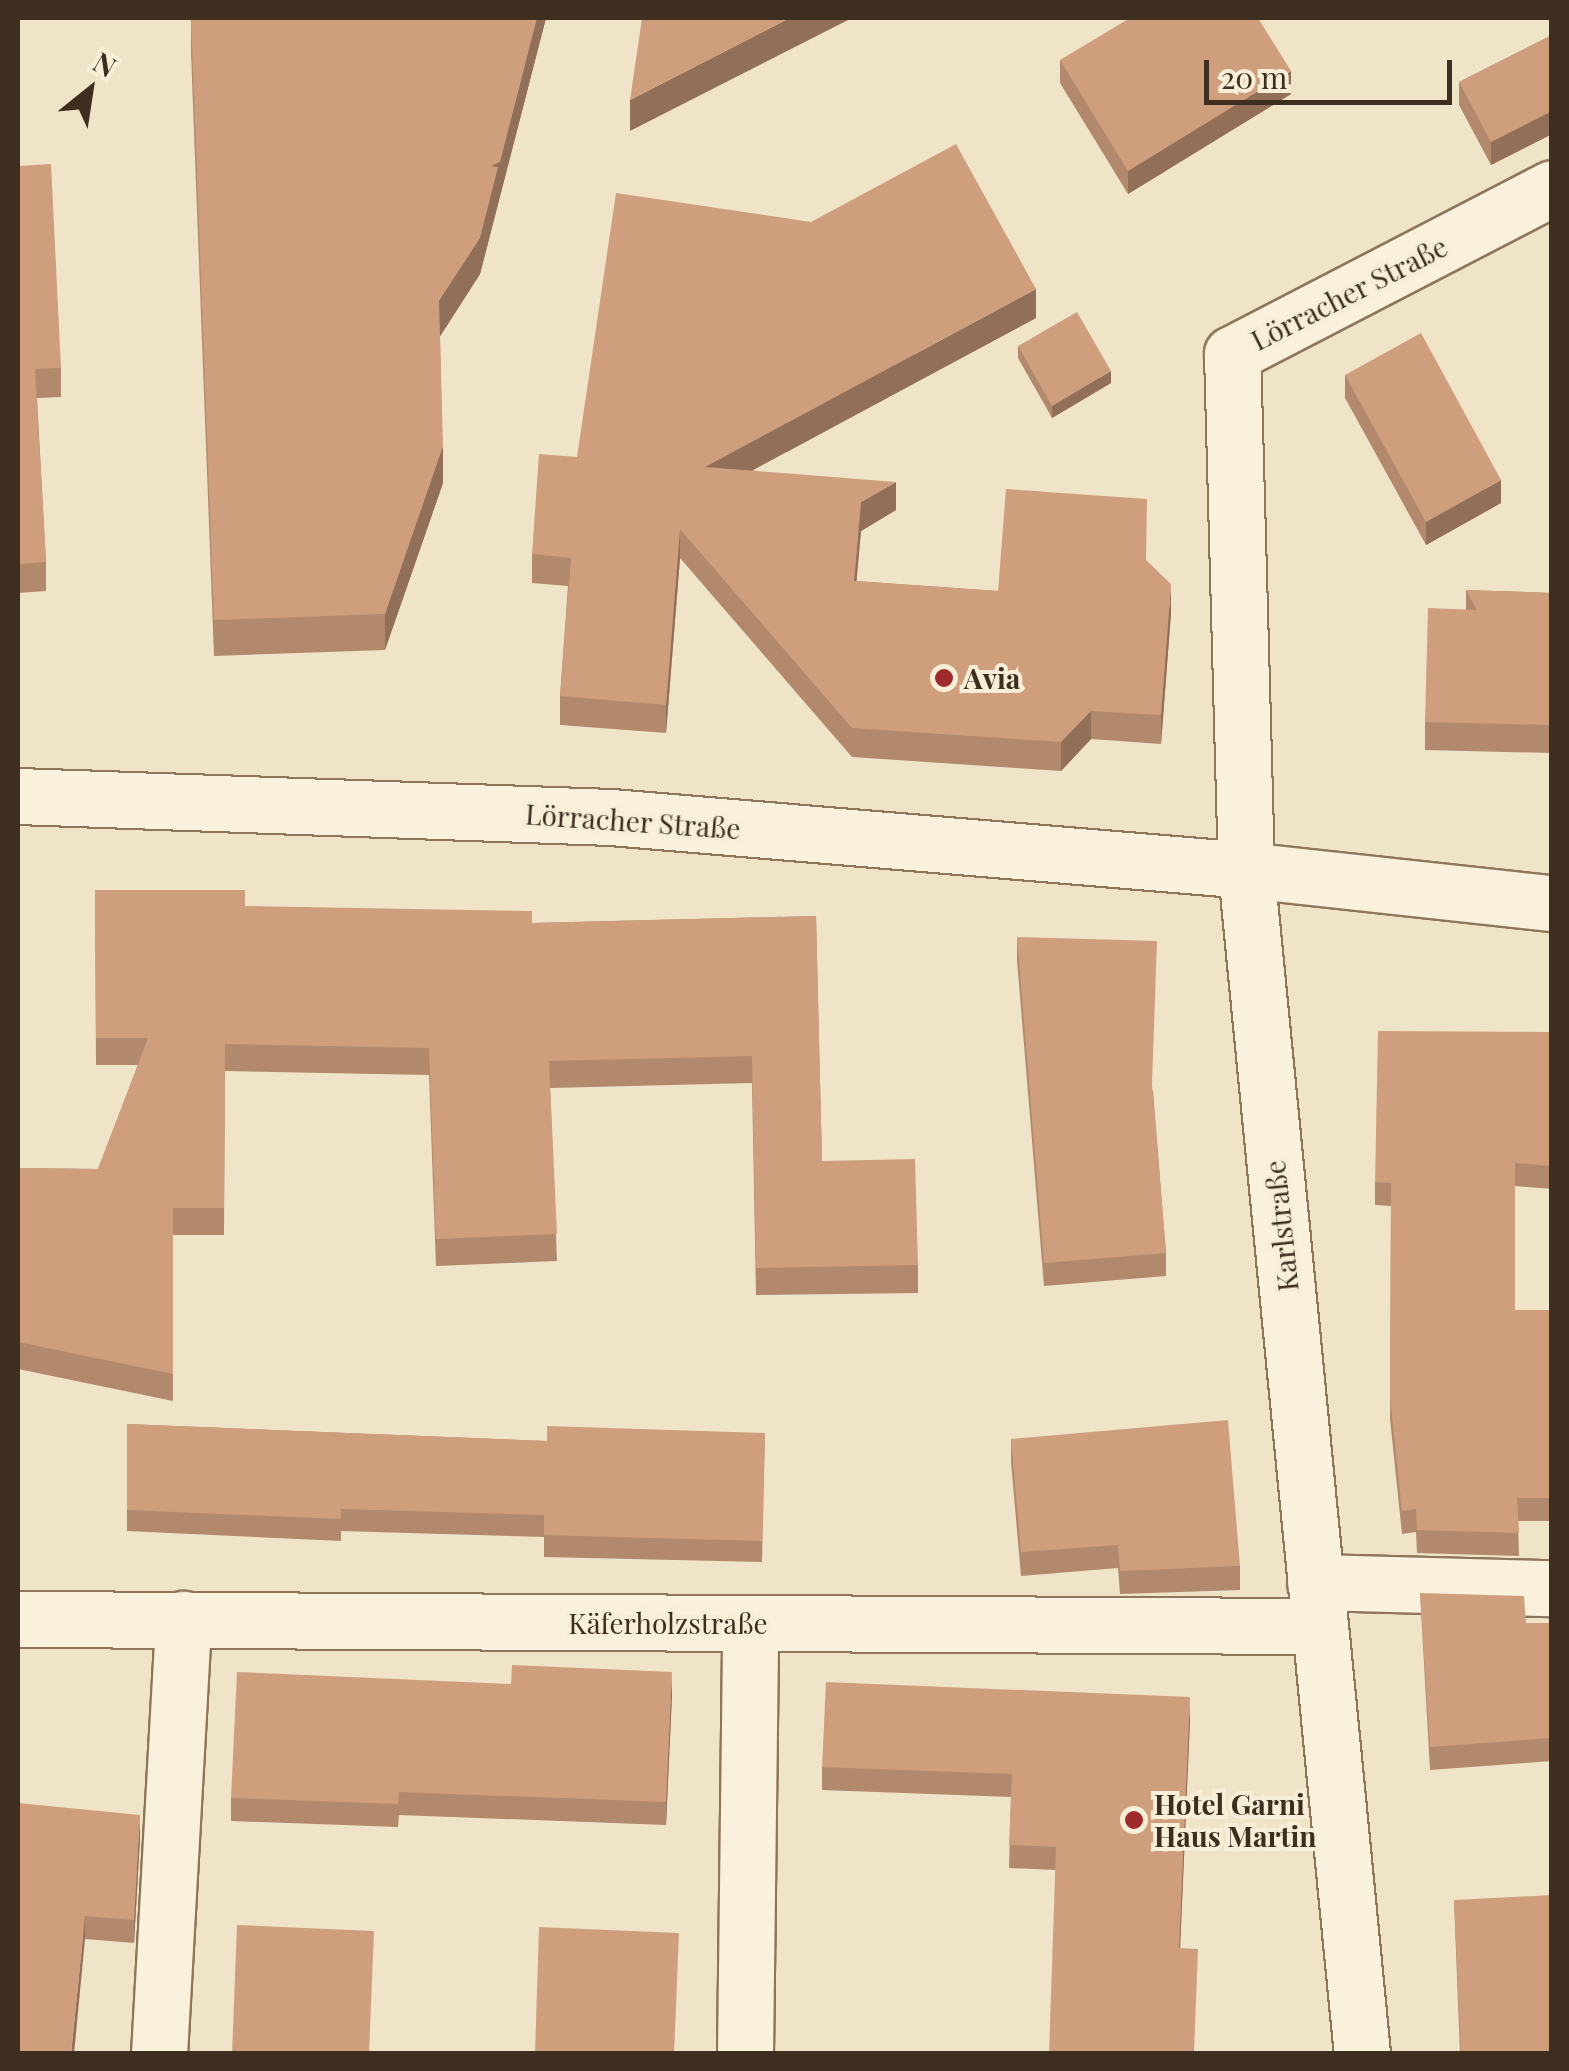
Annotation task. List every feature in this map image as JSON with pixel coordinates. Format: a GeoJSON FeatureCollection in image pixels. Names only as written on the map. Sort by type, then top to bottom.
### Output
{"type":"FeatureCollection","features":[{"type":"Feature","properties":{"kind":"street","name":"Lörracher Straße"},"geometry":{"type":"LineString","coordinates":[[1246,870],[1232,354],[1552,188]]}},
{"type":"Feature","properties":{"kind":"street","name":"Lörracher Straße"},"geometry":{"type":"LineString","coordinates":[[18,796],[611,817],[1246,870],[1552,904]]}},
{"type":"Feature","properties":{"kind":"street","name":"Karlstraße"},"geometry":{"type":"LineString","coordinates":[[1246,870],[1362,2054]]}},
{"type":"Feature","properties":{"kind":"street"},"geometry":{"type":"LineString","coordinates":[[1317,1604],[1552,1588]]}},
{"type":"Feature","properties":{"kind":"street","name":"Käferholzstraße"},"geometry":{"type":"LineString","coordinates":[[18,1618],[750,1623],[1317,1604]]}},
{"type":"Feature","properties":{"kind":"street"},"geometry":{"type":"LineString","coordinates":[[159,2054],[183,1619]]}},
{"type":"Feature","properties":{"kind":"street"},"geometry":{"type":"LineString","coordinates":[[744,2054],[750,1623]]}},
{"type":"Feature","properties":{"kind":"building"},"geometry":{"type":"Polygon","coordinates":[[[191,18],[537,18],[500,162],[491,166],[498,167],[480,238],[439,301],[443,446],[385,614],[214,620],[191,18]]]}},
{"type":"Feature","properties":{"kind":"building"},"geometry":{"type":"Polygon","coordinates":[[[642,18],[790,18],[630,100],[642,18]]]}},
{"type":"Feature","properties":{"kind":"building"},"geometry":{"type":"Polygon","coordinates":[[[1130,18],[1258,18],[1291,71],[1128,171],[1060,60],[1130,18]]]}},
{"type":"Feature","properties":{"kind":"building"},"geometry":{"type":"Polygon","coordinates":[[[1552,35],[1552,111],[1491,142],[1459,82],[1552,35]]]}},
{"type":"Feature","properties":{"kind":"building"},"geometry":{"type":"Polygon","coordinates":[[[956,144],[1036,289],[705,467],[896,482],[861,502],[854,581],[998,591],[1006,489],[1147,499],[1146,560],[1171,584],[1161,715],[1091,711],[1061,742],[852,728],[680,529],[666,705],[560,696],[571,558],[532,554],[539,454],[577,457],[616,193],[811,222],[956,144]]]}},
{"type":"Feature","properties":{"kind":"building"},"geometry":{"type":"Polygon","coordinates":[[[51,164],[61,368],[35,369],[46,562],[18,564],[18,166],[51,164]]]}},
{"type":"Feature","properties":{"kind":"building"},"geometry":{"type":"Polygon","coordinates":[[[1077,312],[1111,371],[1052,406],[1018,346],[1077,312]]]}},
{"type":"Feature","properties":{"kind":"building"},"geometry":{"type":"Polygon","coordinates":[[[1421,333],[1501,480],[1426,522],[1345,375],[1421,333]]]}},
{"type":"Feature","properties":{"kind":"building"},"geometry":{"type":"Polygon","coordinates":[[[1466,590],[1552,593],[1552,725],[1425,722],[1428,608],[1477,610],[1466,590]]]}},
{"type":"Feature","properties":{"kind":"building"},"geometry":{"type":"Polygon","coordinates":[[[95,890],[245,890],[245,906],[532,911],[532,923],[816,916],[822,1161],[915,1159],[918,1265],[756,1268],[752,1056],[549,1061],[557,1234],[436,1239],[429,1048],[225,1044],[224,1208],[173,1208],[173,1374],[18,1342],[18,1168],[98,1169],[148,1038],[96,1038],[95,890]]]}},
{"type":"Feature","properties":{"kind":"building"},"geometry":{"type":"Polygon","coordinates":[[[1017,937],[1157,941],[1152,1085],[1166,1253],[1044,1263],[1017,937]]]}},
{"type":"Feature","properties":{"kind":"building"},"geometry":{"type":"Polygon","coordinates":[[[1378,1031],[1552,1032],[1552,1166],[1515,1163],[1515,1310],[1552,1310],[1552,1498],[1517,1498],[1519,1533],[1417,1530],[1416,1509],[1402,1511],[1390,1396],[1391,1183],[1375,1182],[1378,1031]]]}},
{"type":"Feature","properties":{"kind":"building"},"geometry":{"type":"Polygon","coordinates":[[[1228,1420],[1240,1566],[1120,1571],[1118,1545],[1021,1552],[1011,1439],[1228,1420]]]}},
{"type":"Feature","properties":{"kind":"building"},"geometry":{"type":"Polygon","coordinates":[[[127,1424],[547,1441],[547,1426],[765,1433],[762,1541],[544,1535],[544,1515],[341,1509],[341,1519],[127,1510],[127,1424]]]}},
{"type":"Feature","properties":{"kind":"building"},"geometry":{"type":"Polygon","coordinates":[[[1420,1593],[1524,1596],[1526,1623],[1552,1623],[1552,1738],[1430,1747],[1420,1593]]]}},
{"type":"Feature","properties":{"kind":"building"},"geometry":{"type":"Polygon","coordinates":[[[512,1665],[672,1672],[666,1802],[399,1792],[398,1804],[231,1798],[237,1672],[511,1684],[512,1665]]]}},
{"type":"Feature","properties":{"kind":"building"},"geometry":{"type":"Polygon","coordinates":[[[826,1682],[1190,1697],[1179,1948],[1198,1949],[1194,2054],[1049,2054],[1056,1847],[1009,1845],[1012,1774],[822,1767],[826,1682]]]}},
{"type":"Feature","properties":{"kind":"building"},"geometry":{"type":"Polygon","coordinates":[[[18,1803],[140,1815],[134,1920],[85,1916],[71,2054],[18,2054],[18,1803]]]}},
{"type":"Feature","properties":{"kind":"building"},"geometry":{"type":"Polygon","coordinates":[[[1552,1895],[1552,2054],[1461,2054],[1454,1900],[1552,1895]]]}},
{"type":"Feature","properties":{"kind":"building"},"geometry":{"type":"Polygon","coordinates":[[[237,1925],[374,1931],[369,2054],[232,2054],[237,1925]]]}},
{"type":"Feature","properties":{"kind":"building"},"geometry":{"type":"Polygon","coordinates":[[[539,1927],[679,1933],[674,2054],[535,2054],[539,1927]]]}},
{"type":"Feature","properties":{"kind":"place","name":"Avia"},"geometry":{"type":"Point","coordinates":[944,678]}},
{"type":"Feature","properties":{"kind":"place","name":"Hotel Garni Haus Martin"},"geometry":{"type":"Point","coordinates":[1134,1820]}}]}
